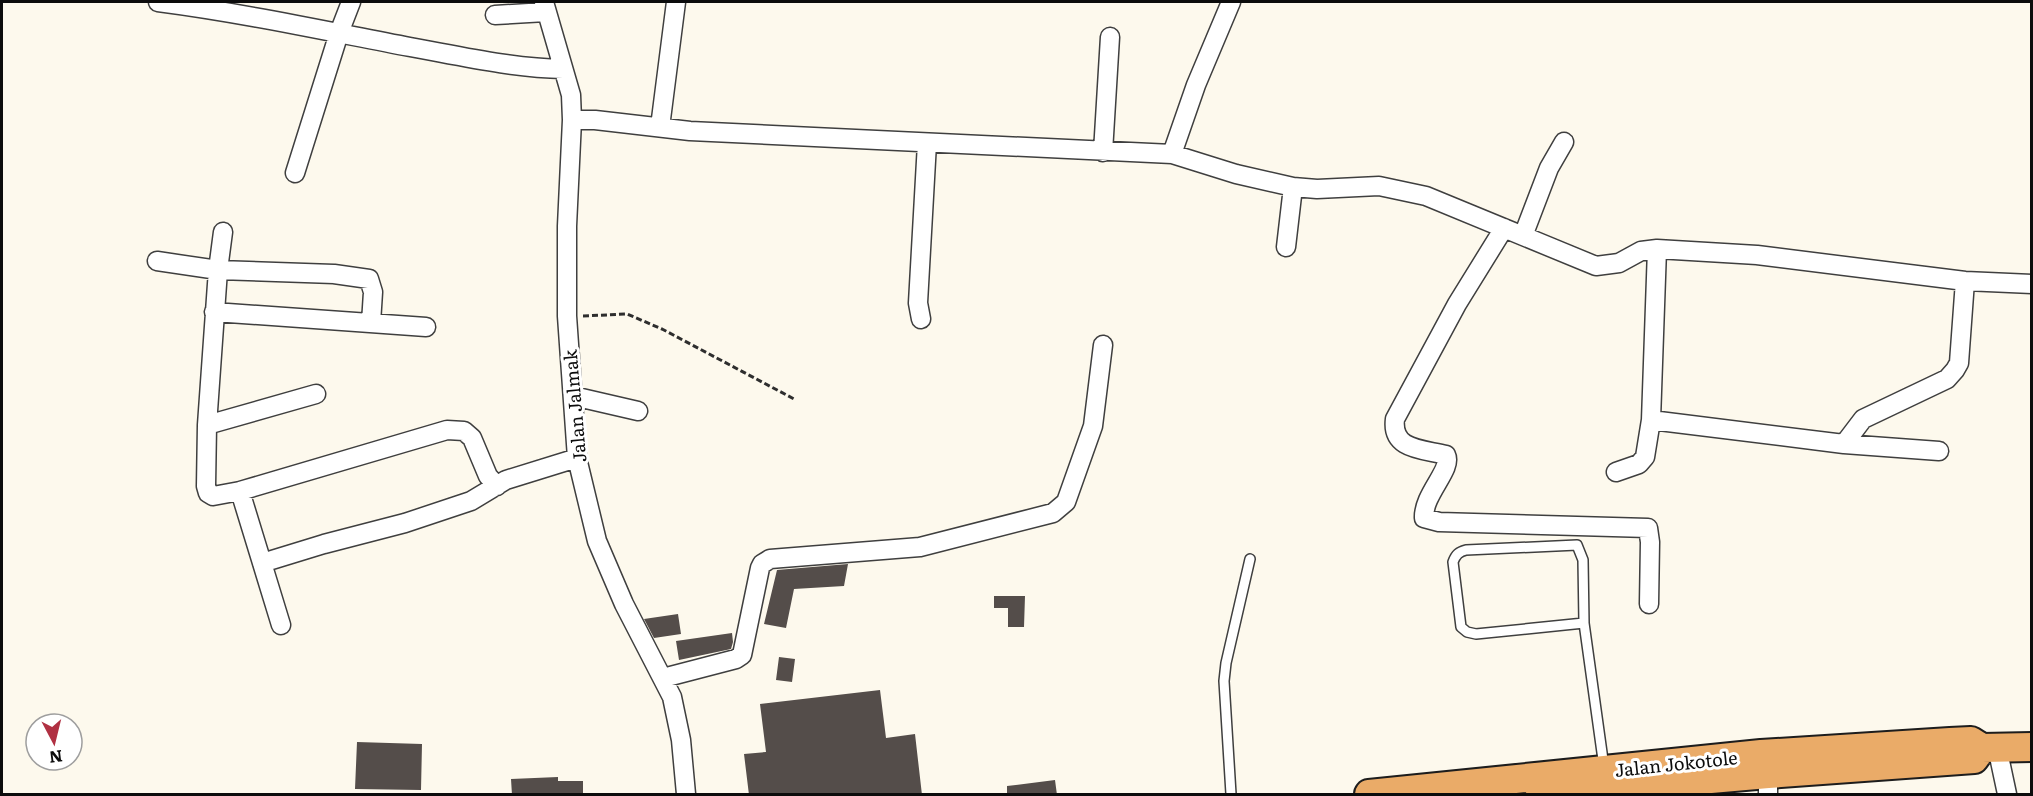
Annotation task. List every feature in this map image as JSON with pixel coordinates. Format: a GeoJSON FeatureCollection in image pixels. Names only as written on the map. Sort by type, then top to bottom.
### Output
{"type":"FeatureCollection","features":[{"type":"Feature","properties":{"kind":"highway","name":"Jalan Jokotole"},"geometry":{"type":"LineString","coordinates":[[1540,795],[1768,784],[1850,759],[1971,741],[1989,747],[2031,747]]}},
{"type":"Feature","properties":{"kind":"highway","name":"Jalan Jokotole"},"geometry":{"type":"LineString","coordinates":[[1368,795],[1761,754],[1850,759]]}},
{"type":"Feature","properties":{"kind":"street"},"geometry":{"type":"LineString","coordinates":[[158,2],[225,6],[339,33],[464,57],[563,69]]}},
{"type":"Feature","properties":{"kind":"street"},"geometry":{"type":"LineString","coordinates":[[295,173],[351,2]]}},
{"type":"Feature","properties":{"kind":"street"},"geometry":{"type":"LineString","coordinates":[[660,127],[676,2]]}},
{"type":"Feature","properties":{"kind":"street"},"geometry":{"type":"LineString","coordinates":[[1172,154],[1196,86],[1231,2]]}},
{"type":"Feature","properties":{"kind":"street"},"geometry":{"type":"LineString","coordinates":[[495,15],[545,7]]}},
{"type":"Feature","properties":{"kind":"street","name":"Jalan Jalmak"},"geometry":{"type":"LineString","coordinates":[[545,7],[571,95],[567,316],[577,458],[597,541],[624,604],[672,697],[677,718],[686,795]]}},
{"type":"Feature","properties":{"kind":"street"},"geometry":{"type":"LineString","coordinates":[[1104,152],[1110,37]]}},
{"type":"Feature","properties":{"kind":"street"},"geometry":{"type":"LineString","coordinates":[[572,120],[690,131],[1172,154],[1236,174],[1293,187],[1317,189],[1379,186],[1426,196],[1596,266],[1619,263],[1641,251],[1657,260],[1756,255],[1965,281],[2031,285]]}},
{"type":"Feature","properties":{"kind":"street"},"geometry":{"type":"LineString","coordinates":[[1523,236],[1550,168],[1564,142]]}},
{"type":"Feature","properties":{"kind":"street"},"geometry":{"type":"LineString","coordinates":[[921,318],[918,303],[927,143]]}},
{"type":"Feature","properties":{"kind":"street"},"geometry":{"type":"LineString","coordinates":[[1286,247],[1293,187]]}},
{"type":"Feature","properties":{"kind":"street"},"geometry":{"type":"LineString","coordinates":[[1504,228],[1457,304],[1395,419],[1396,437],[1406,445],[1446,455],[1448,459],[1448,466],[1429,495],[1424,518],[1439,522],[1648,528],[1650,542],[1649,604]]}},
{"type":"Feature","properties":{"kind":"street"},"geometry":{"type":"LineString","coordinates":[[224,232],[214,312],[207,425],[206,486],[208,494],[218,496],[240,491],[447,430],[464,431],[472,438],[488,476],[497,486]]}},
{"type":"Feature","properties":{"kind":"street"},"geometry":{"type":"LineString","coordinates":[[1616,472],[1639,464],[1645,457],[1651,420],[1657,260]]}},
{"type":"Feature","properties":{"kind":"street"},"geometry":{"type":"LineString","coordinates":[[157,261],[218,270],[334,274],[369,279],[373,292],[371,323]]}},
{"type":"Feature","properties":{"kind":"street"},"geometry":{"type":"LineString","coordinates":[[1844,444],[1863,419],[1947,379],[1955,370],[1959,363],[1965,281]]}},
{"type":"Feature","properties":{"kind":"street"},"geometry":{"type":"LineString","coordinates":[[214,312],[426,327]]}},
{"type":"Feature","properties":{"kind":"street"},"geometry":{"type":"LineString","coordinates":[[663,678],[742,655],[760,568],[770,559],[920,547],[1053,513],[1062,507],[1066,502],[1093,426],[1103,345]]}},
{"type":"Feature","properties":{"kind":"street"},"geometry":{"type":"LineString","coordinates":[[207,425],[316,394]]}},
{"type":"Feature","properties":{"kind":"street"},"geometry":{"type":"LineString","coordinates":[[573,396],[638,411]]}},
{"type":"Feature","properties":{"kind":"street"},"geometry":{"type":"LineString","coordinates":[[1651,420],[1844,444],[1939,451]]}},
{"type":"Feature","properties":{"kind":"street"},"geometry":{"type":"LineString","coordinates":[[262,563],[405,523],[471,501],[506,480],[577,458]]}},
{"type":"Feature","properties":{"kind":"street"},"geometry":{"type":"LineString","coordinates":[[240,491],[281,625]]}},
{"type":"Feature","properties":{"kind":"street"},"geometry":{"type":"LineString","coordinates":[[1989,747],[2007,795]]}},
{"type":"Feature","properties":{"kind":"lane"},"geometry":{"type":"LineString","coordinates":[[1584,623],[1476,634],[1467,632],[1461,627],[1453,562],[1455,557],[1466,550],[1577,545],[1582,560],[1584,623],[1604,771]]}},
{"type":"Feature","properties":{"kind":"lane"},"geometry":{"type":"LineString","coordinates":[[1231,795],[1224,681],[1250,559]]}},
{"type":"Feature","properties":{"kind":"path"},"geometry":{"type":"LineString","coordinates":[[567,316],[627,314],[662,329],[796,400]]}},
{"type":"Feature","properties":{"kind":"building"},"geometry":{"type":"Polygon","coordinates":[[[848,564],[844,586],[794,589],[786,628],[764,624],[777,570],[848,564]]]}},
{"type":"Feature","properties":{"kind":"building"},"geometry":{"type":"Polygon","coordinates":[[[994,596],[1025,596],[1024,627],[1008,627],[1008,608],[994,608],[994,596]]]}},
{"type":"Feature","properties":{"kind":"building"},"geometry":{"type":"Polygon","coordinates":[[[678,614],[681,634],[654,638],[644,619],[678,614]]]}},
{"type":"Feature","properties":{"kind":"building"},"geometry":{"type":"Polygon","coordinates":[[[732,633],[731,649],[679,660],[676,641],[732,633]]]}},
{"type":"Feature","properties":{"kind":"building"},"geometry":{"type":"Polygon","coordinates":[[[779,657],[795,659],[792,682],[776,680],[779,657]]]}},
{"type":"Feature","properties":{"kind":"building"},"geometry":{"type":"Polygon","coordinates":[[[880,690],[886,738],[915,734],[922,795],[749,795],[744,754],[766,752],[760,704],[880,690]]]}},
{"type":"Feature","properties":{"kind":"building"},"geometry":{"type":"Polygon","coordinates":[[[357,742],[422,744],[421,790],[355,789],[357,742]]]}},
{"type":"Feature","properties":{"kind":"building"},"geometry":{"type":"Polygon","coordinates":[[[558,777],[558,781],[583,781],[583,795],[512,795],[511,779],[558,777]]]}},
{"type":"Feature","properties":{"kind":"building"},"geometry":{"type":"Polygon","coordinates":[[[1055,780],[1057,795],[1007,795],[1007,786],[1055,780]]]}}]}
